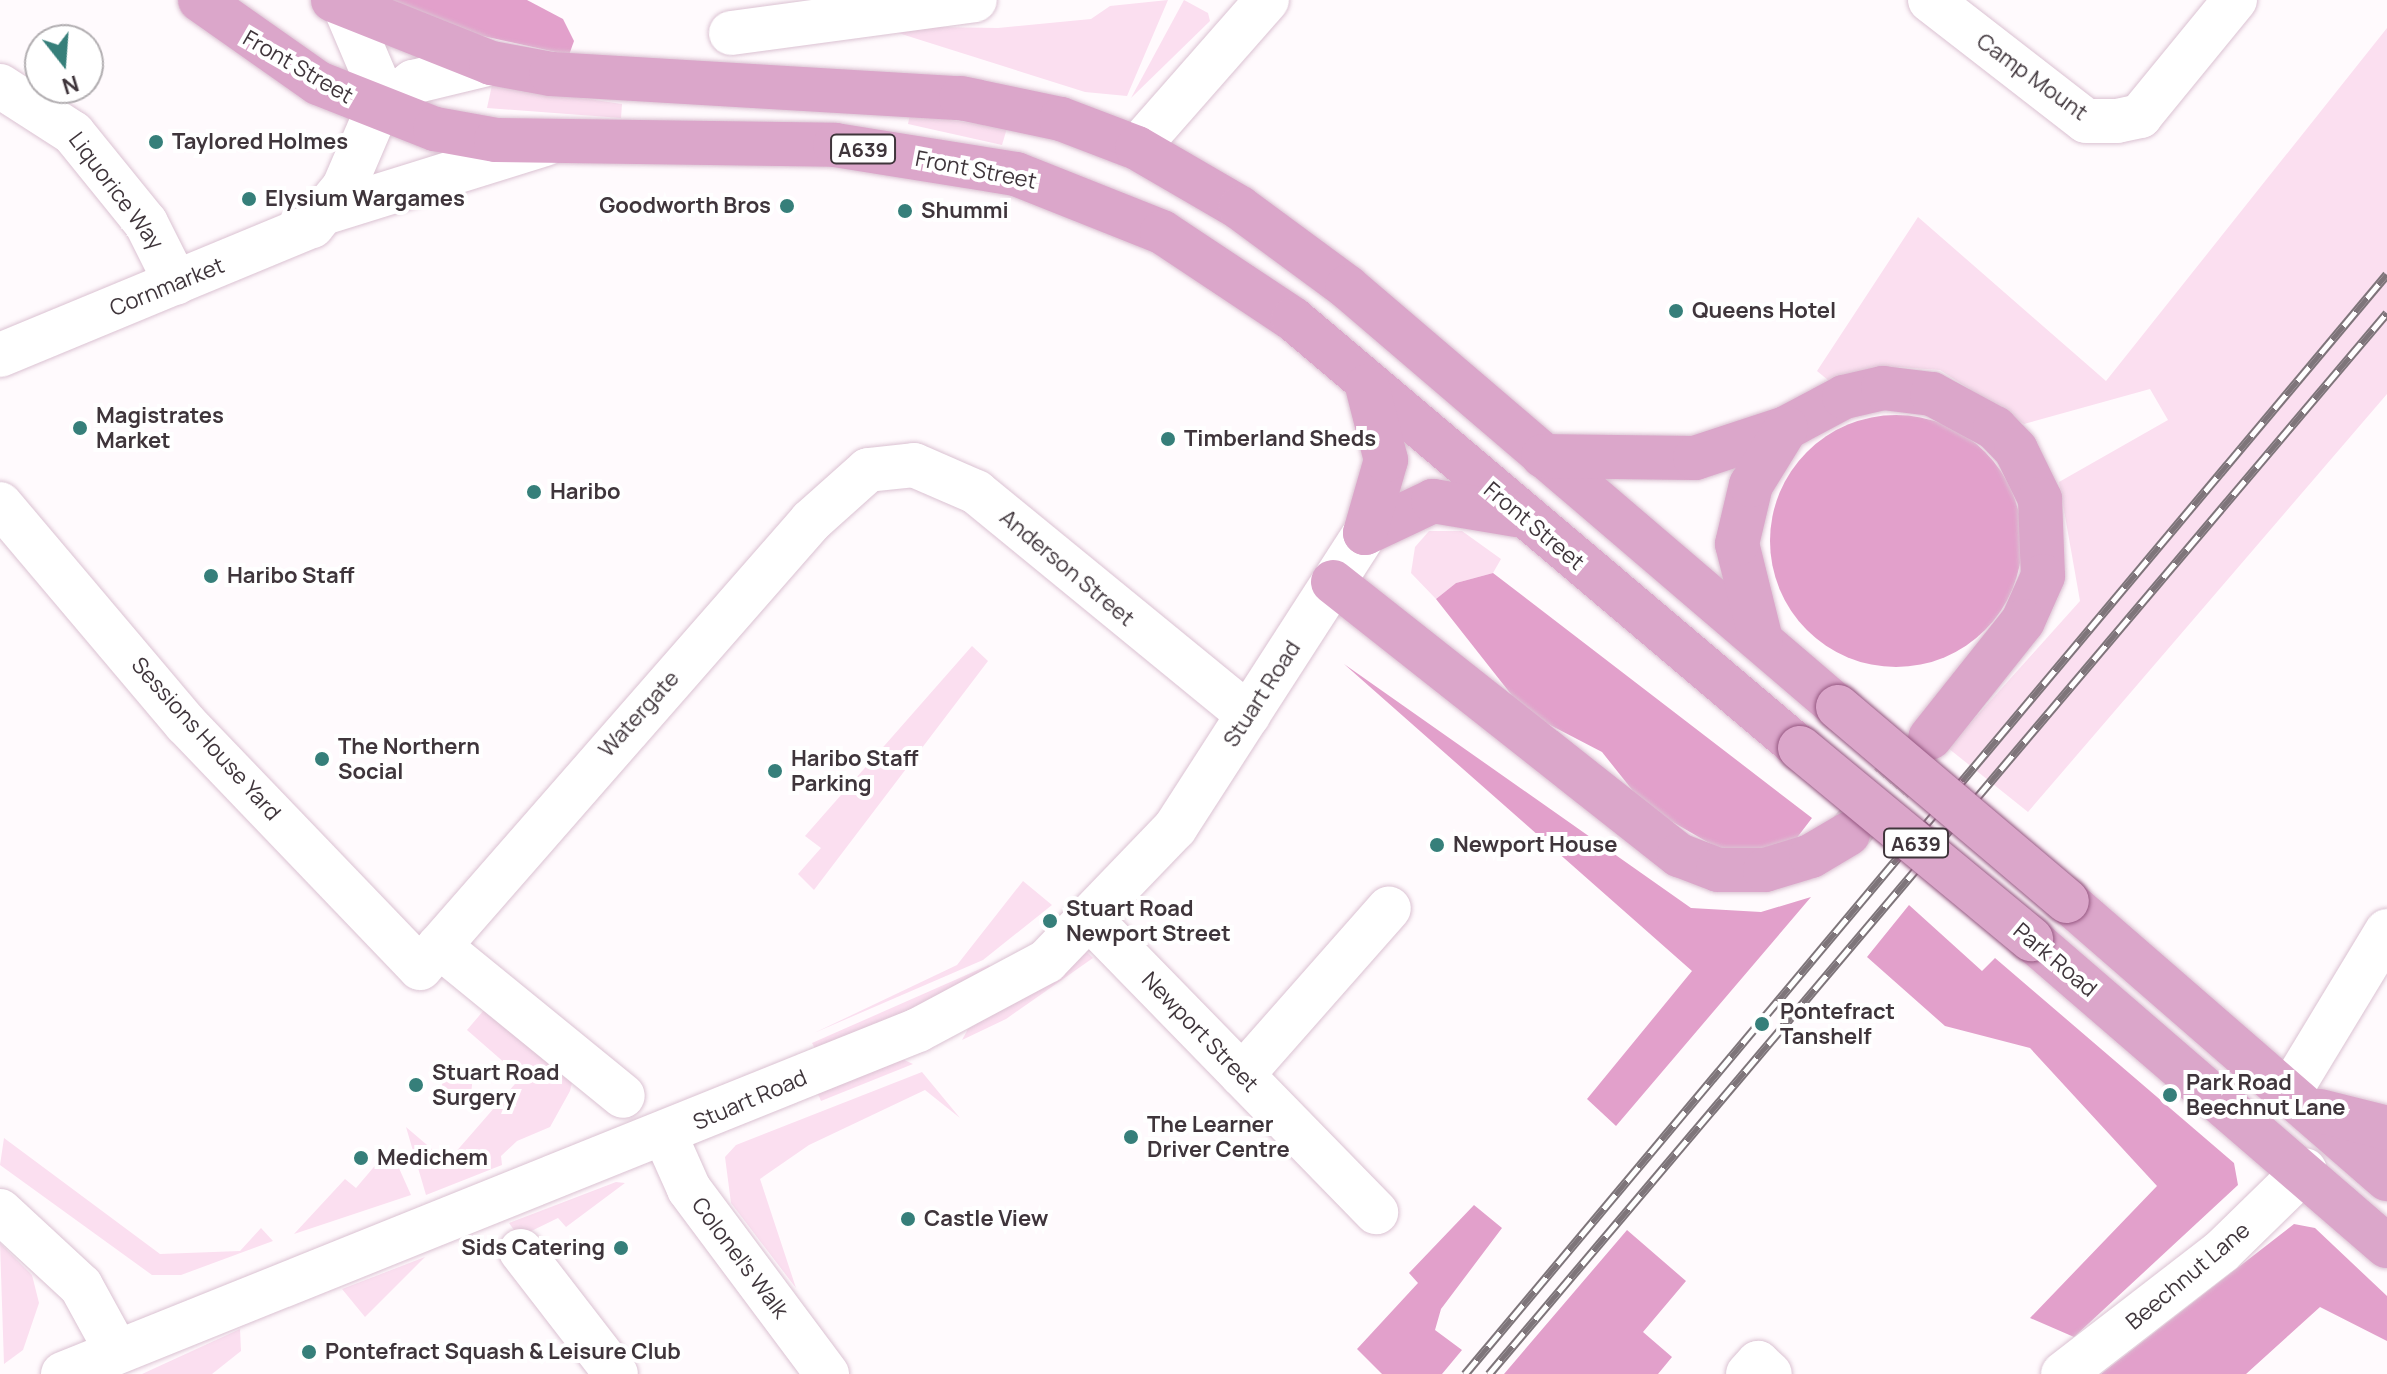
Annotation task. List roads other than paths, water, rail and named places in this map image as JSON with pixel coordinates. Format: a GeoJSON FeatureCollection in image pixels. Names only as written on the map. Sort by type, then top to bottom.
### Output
{"type":"FeatureCollection","features":[{"type":"Feature","properties":{"kind":"main road","name":"Front Street"},"geometry":{"type":"LineString","coordinates":[[200,0],[289,66],[377,110],[496,140],[835,145],[1054,186],[1162,232],[1293,319],[1367,386],[1718,680]]}},
{"type":"Feature","properties":{"kind":"main road","name":"A639"},"geometry":{"type":"LineString","coordinates":[[339,4],[491,63],[635,84],[888,90],[961,98],[1061,119],[1137,148],[1240,208],[1347,287],[2300,1099]]}},
{"type":"Feature","properties":{"kind":"main road"},"geometry":{"type":"LineString","coordinates":[[1054,186],[1096,175],[1137,148],[1162,232]]}},
{"type":"Feature","properties":{"kind":"main road"},"geometry":{"type":"LineString","coordinates":[[1365,533],[1386,460],[1367,386]]}},
{"type":"Feature","properties":{"kind":"main road"},"geometry":{"type":"LineString","coordinates":[[1543,456],[1695,458],[1786,428],[1858,392],[1932,394],[1995,428],[2032,479],[2046,551],[2034,600],[1930,738]]}},
{"type":"Feature","properties":{"kind":"main road"},"geometry":{"type":"LineString","coordinates":[[1761,640],[1737,544],[1751,485],[1786,428]]}},
{"type":"Feature","properties":{"kind":"main road"},"geometry":{"type":"LineString","coordinates":[[1365,533],[1433,501],[1523,517]]}},
{"type":"Feature","properties":{"kind":"main road"},"geometry":{"type":"LineString","coordinates":[[1333,582],[1679,855],[1718,870],[1765,870],[1811,856],[1848,834]]}},
{"type":"Feature","properties":{"kind":"main road","name":"Park Road"},"geometry":{"type":"LineString","coordinates":[[1718,680],[2305,1170],[2381,1240]]}},
{"type":"Feature","properties":{"kind":"main road"},"geometry":{"type":"LineString","coordinates":[[2300,1099],[2383,1156]]}},
{"type":"Feature","properties":{"kind":"main road"},"geometry":{"type":"LineString","coordinates":[[2305,1170],[2383,1156]]}},
{"type":"Feature","properties":{"kind":"street"},"geometry":{"type":"LineString","coordinates":[[731,33],[975,0]]}},
{"type":"Feature","properties":{"kind":"street"},"geometry":{"type":"LineString","coordinates":[[1137,148],[1267,0]]}},
{"type":"Feature","properties":{"kind":"street","name":"Camp Mount"},"geometry":{"type":"LineString","coordinates":[[1930,0],[2086,121],[2117,121],[2140,116],[2235,0]]}},
{"type":"Feature","properties":{"kind":"street"},"geometry":{"type":"LineString","coordinates":[[339,4],[372,67],[377,110]]}},
{"type":"Feature","properties":{"kind":"street"},"geometry":{"type":"LineString","coordinates":[[330,211],[377,110],[413,82],[491,63]]}},
{"type":"Feature","properties":{"kind":"street","name":"Liquorice Way"},"geometry":{"type":"LineString","coordinates":[[3,94],[73,133],[146,223],[176,283]]}},
{"type":"Feature","properties":{"kind":"street","name":"Cornmarket"},"geometry":{"type":"LineString","coordinates":[[0,355],[297,234],[330,211],[551,142]]}},
{"type":"Feature","properties":{"kind":"street","name":"Anderson Street"},"geometry":{"type":"LineString","coordinates":[[868,470],[914,465],[976,492],[1248,715]]}},
{"type":"Feature","properties":{"kind":"street","name":"Watergate"},"geometry":{"type":"LineString","coordinates":[[429,957],[800,532],[868,470]]}},
{"type":"Feature","properties":{"kind":"street","name":"Sessions House Yard"},"geometry":{"type":"LineString","coordinates":[[0,504],[186,724],[429,957]]}},
{"type":"Feature","properties":{"kind":"street","name":"Stuart Road"},"geometry":{"type":"LineString","coordinates":[[63,1374],[115,1348],[665,1135],[940,1021],[1047,961],[1092,921],[1175,828],[1365,533]]}},
{"type":"Feature","properties":{"kind":"street"},"geometry":{"type":"LineString","coordinates":[[1242,1075],[1389,908]]}},
{"type":"Feature","properties":{"kind":"street","name":"Newport Street"},"geometry":{"type":"LineString","coordinates":[[1092,921],[1376,1212]]}},
{"type":"Feature","properties":{"kind":"street"},"geometry":{"type":"LineString","coordinates":[[2300,1099],[2387,931]]}},
{"type":"Feature","properties":{"kind":"street"},"geometry":{"type":"LineString","coordinates":[[429,957],[599,1089]]}},
{"type":"Feature","properties":{"kind":"street","name":"Colonel's Walk"},"geometry":{"type":"LineString","coordinates":[[665,1135],[689,1189],[806,1365]]}},
{"type":"Feature","properties":{"kind":"street","name":"Beechnut Lane"},"geometry":{"type":"LineString","coordinates":[[2063,1374],[2209,1262],[2305,1170]]}},
{"type":"Feature","properties":{"kind":"street"},"geometry":{"type":"LineString","coordinates":[[0,1211],[81,1286],[115,1348]]}},
{"type":"Feature","properties":{"kind":"street"},"geometry":{"type":"LineString","coordinates":[[521,1251],[616,1374]]}},
{"type":"Feature","properties":{"kind":"street"},"geometry":{"type":"LineString","coordinates":[[1748,1374],[1758,1363],[1770,1374]]}},
{"type":"Feature","properties":{"kind":"tunnel"},"geometry":{"type":"LineString","coordinates":[[1848,834],[1930,738]]}},
{"type":"Feature","properties":{"kind":"railway"},"geometry":{"type":"LineString","coordinates":[[1465,1374],[2387,274]]}},
{"type":"Feature","properties":{"kind":"railway"},"geometry":{"type":"LineString","coordinates":[[1489,1374],[2387,313]]}},
{"type":"Feature","properties":{"kind":"place","name":"Taylored Holmes"},"geometry":{"type":"Point","coordinates":[156,142]}},
{"type":"Feature","properties":{"kind":"place","name":"Elysium Wargames"},"geometry":{"type":"Point","coordinates":[249,199]}},
{"type":"Feature","properties":{"kind":"place","name":"Goodworth Bros"},"geometry":{"type":"Point","coordinates":[787,206]}},
{"type":"Feature","properties":{"kind":"place","name":"Shummi"},"geometry":{"type":"Point","coordinates":[905,211]}},
{"type":"Feature","properties":{"kind":"place","name":"Queens Hotel"},"geometry":{"type":"Point","coordinates":[1676,311]}},
{"type":"Feature","properties":{"kind":"place","name":"Magistrates Market"},"geometry":{"type":"Point","coordinates":[80,428]}},
{"type":"Feature","properties":{"kind":"place","name":"Timberland Sheds"},"geometry":{"type":"Point","coordinates":[1168,439]}},
{"type":"Feature","properties":{"kind":"place","name":"Haribo"},"geometry":{"type":"Point","coordinates":[534,492]}},
{"type":"Feature","properties":{"kind":"place","name":"Haribo Staff"},"geometry":{"type":"Point","coordinates":[211,576]}},
{"type":"Feature","properties":{"kind":"place","name":"The Northern Social"},"geometry":{"type":"Point","coordinates":[322,759]}},
{"type":"Feature","properties":{"kind":"place","name":"Haribo Staff Parking"},"geometry":{"type":"Point","coordinates":[775,771]}},
{"type":"Feature","properties":{"kind":"place","name":"Newport House"},"geometry":{"type":"Point","coordinates":[1437,845]}},
{"type":"Feature","properties":{"kind":"place","name":"Stuart Road Newport Street"},"geometry":{"type":"Point","coordinates":[1050,921]}},
{"type":"Feature","properties":{"kind":"place","name":"Pontefract Tanshelf"},"geometry":{"type":"Point","coordinates":[1762,1024]}},
{"type":"Feature","properties":{"kind":"place","name":"Stuart Road Surgery"},"geometry":{"type":"Point","coordinates":[416,1085]}},
{"type":"Feature","properties":{"kind":"place","name":"Park Road Beechnut Lane"},"geometry":{"type":"Point","coordinates":[2170,1095]}},
{"type":"Feature","properties":{"kind":"place","name":"The Learner Driver Centre"},"geometry":{"type":"Point","coordinates":[1131,1137]}},
{"type":"Feature","properties":{"kind":"place","name":"Medichem"},"geometry":{"type":"Point","coordinates":[361,1158]}},
{"type":"Feature","properties":{"kind":"place","name":"Castle View"},"geometry":{"type":"Point","coordinates":[908,1219]}},
{"type":"Feature","properties":{"kind":"place","name":"Sids Catering"},"geometry":{"type":"Point","coordinates":[621,1248]}},
{"type":"Feature","properties":{"kind":"place","name":"Pontefract Squash & Leisure Club"},"geometry":{"type":"Point","coordinates":[309,1352]}}]}
